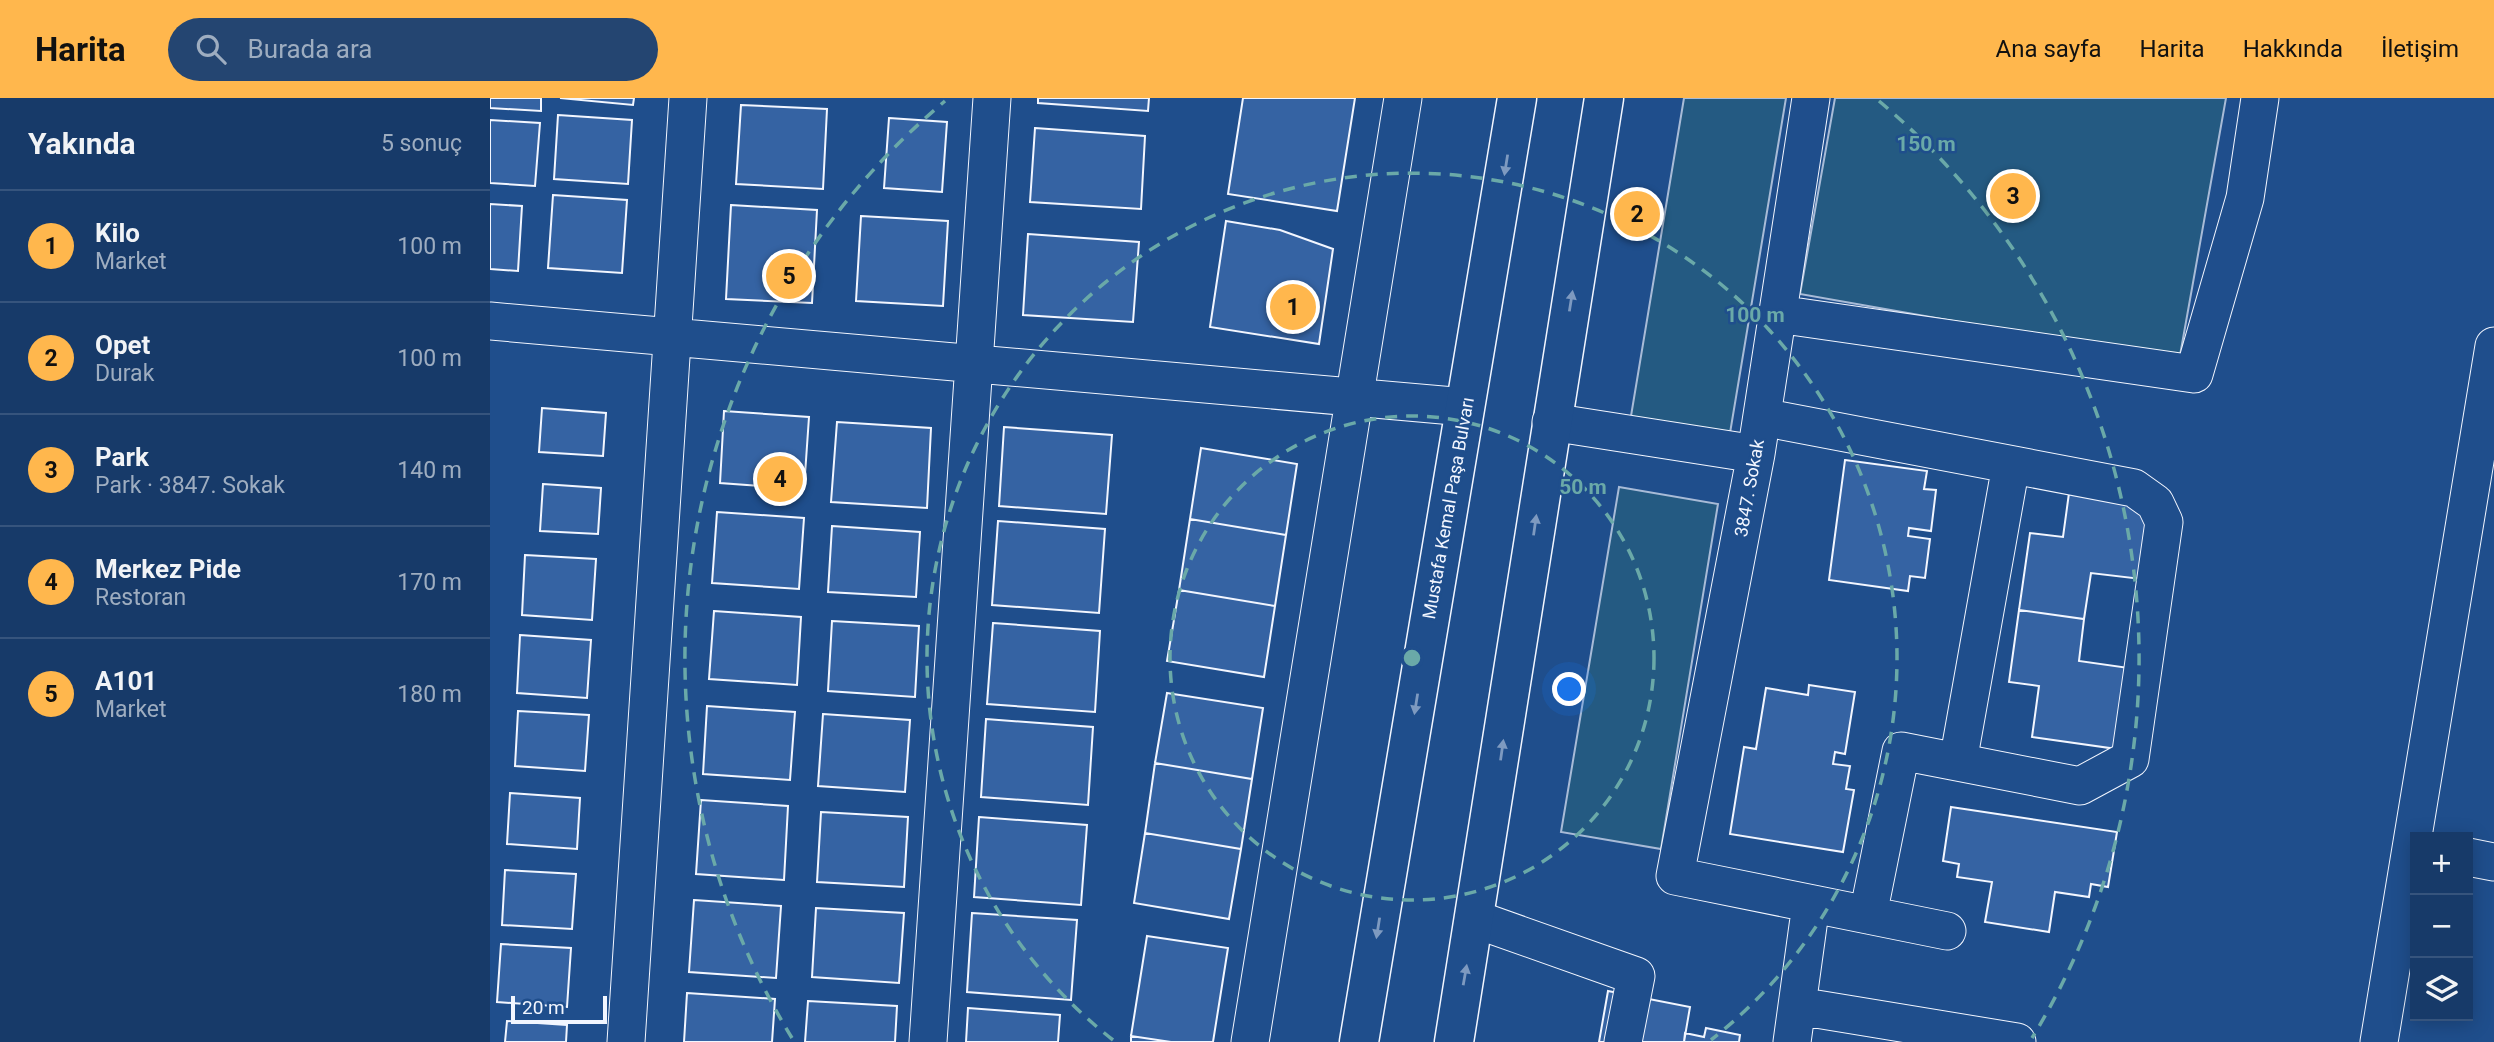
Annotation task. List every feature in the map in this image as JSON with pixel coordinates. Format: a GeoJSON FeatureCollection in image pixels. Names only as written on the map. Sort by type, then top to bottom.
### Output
{"type":"FeatureCollection","features":[{"type":"Feature","properties":{"kind":"main road","name":"Mustafa Kemal Paşa Bulvarı"},"geometry":{"type":"LineString","coordinates":[[1359,1042],[1517,98]]}},
{"type":"Feature","properties":{"kind":"main road"},"geometry":{"type":"LineString","coordinates":[[1454,1042],[1604,98]]}},
{"type":"Feature","properties":{"kind":"street"},"geometry":{"type":"LineString","coordinates":[[626,1042],[688,98]]}},
{"type":"Feature","properties":{"kind":"street"},"geometry":{"type":"LineString","coordinates":[[929,1042],[992,98]]}},
{"type":"Feature","properties":{"kind":"street"},"geometry":{"type":"LineString","coordinates":[[1250,1042],[1403,98]]}},
{"type":"Feature","properties":{"kind":"street","name":"3847. Sokak"},"geometry":{"type":"LineString","coordinates":[[1811,98],[1756,454],[1675,876],[1811,904]]}},
{"type":"Feature","properties":{"kind":"street"},"geometry":{"type":"LineString","coordinates":[[1778,314],[2194,374],[2245,198],[2260,98]]}},
{"type":"Feature","properties":{"kind":"street"},"geometry":{"type":"LineString","coordinates":[[490,321],[1465,407]]}},
{"type":"Feature","properties":{"kind":"street"},"geometry":{"type":"LineString","coordinates":[[2415,832],[2494,346]]}},
{"type":"Feature","properties":{"kind":"street"},"geometry":{"type":"LineString","coordinates":[[1762,417],[2134,488],[2155,503],[2165,533],[2130,759],[2080,786],[1902,751],[1868,915]]}},
{"type":"Feature","properties":{"kind":"street"},"geometry":{"type":"LineString","coordinates":[[1551,422],[1756,454]]}},
{"type":"Feature","properties":{"kind":"street"},"geometry":{"type":"LineString","coordinates":[[1958,762],[2011,465]]}},
{"type":"Feature","properties":{"kind":"street"},"geometry":{"type":"LineString","coordinates":[[2473,858],[2494,862]]}},
{"type":"Feature","properties":{"kind":"street"},"geometry":{"type":"LineString","coordinates":[[2379,1042],[2410,862]]}},
{"type":"Feature","properties":{"kind":"street"},"geometry":{"type":"LineString","coordinates":[[1792,1042],[1811,904],[1947,931]]}},
{"type":"Feature","properties":{"kind":"street"},"geometry":{"type":"LineString","coordinates":[[1475,919],[1636,976],[1623,1042]]}},
{"type":"Feature","properties":{"kind":"street"},"geometry":{"type":"LineString","coordinates":[[1798,1006],[2003,1041]]}},
{"type":"Feature","properties":{"kind":"shaded area"},"geometry":{"type":"Polygon","coordinates":[[[1684,98],[1786,98],[1728,445],[1629,428],[1684,98]]]}},
{"type":"Feature","properties":{"kind":"shaded area"},"geometry":{"type":"Polygon","coordinates":[[[1835,98],[2226,98],[2179,361],[1800,294],[1835,98]]]}},
{"type":"Feature","properties":{"kind":"shaded area"},"geometry":{"type":"Polygon","coordinates":[[[1619,487],[1718,504],[1661,849],[1561,832],[1619,487]]]}},
{"type":"Feature","properties":{"kind":"building"},"geometry":{"type":"Polygon","coordinates":[[[490,98],[541,98],[541,111],[490,108],[490,98]]]}},
{"type":"Feature","properties":{"kind":"building"},"geometry":{"type":"Polygon","coordinates":[[[560,98],[634,98],[633,105],[560,98]]]}},
{"type":"Feature","properties":{"kind":"building"},"geometry":{"type":"Polygon","coordinates":[[[1038,98],[1149,98],[1148,111],[1038,103],[1038,98]]]}},
{"type":"Feature","properties":{"kind":"building"},"geometry":{"type":"Polygon","coordinates":[[[1243,98],[1355,98],[1337,211],[1228,194],[1243,98]]]}},
{"type":"Feature","properties":{"kind":"building"},"geometry":{"type":"Polygon","coordinates":[[[741,105],[827,109],[823,189],[736,184],[741,105]]]}},
{"type":"Feature","properties":{"kind":"building"},"geometry":{"type":"Polygon","coordinates":[[[558,115],[632,120],[628,184],[554,179],[558,115]]]}},
{"type":"Feature","properties":{"kind":"building"},"geometry":{"type":"Polygon","coordinates":[[[889,118],[947,122],[942,192],[884,188],[889,118]]]}},
{"type":"Feature","properties":{"kind":"building"},"geometry":{"type":"Polygon","coordinates":[[[490,120],[540,123],[535,186],[490,183],[490,120]]]}},
{"type":"Feature","properties":{"kind":"building"},"geometry":{"type":"Polygon","coordinates":[[[1035,128],[1145,136],[1141,209],[1030,202],[1035,128]]]}},
{"type":"Feature","properties":{"kind":"building"},"geometry":{"type":"Polygon","coordinates":[[[553,195],[627,200],[622,273],[548,268],[553,195]]]}},
{"type":"Feature","properties":{"kind":"building"},"geometry":{"type":"Polygon","coordinates":[[[490,204],[522,206],[518,271],[490,269],[490,204]]]}},
{"type":"Feature","properties":{"kind":"building"},"geometry":{"type":"Polygon","coordinates":[[[731,205],[817,210],[812,303],[726,299],[731,205]]]}},
{"type":"Feature","properties":{"kind":"building"},"geometry":{"type":"Polygon","coordinates":[[[861,216],[948,221],[943,306],[856,301],[861,216]]]}},
{"type":"Feature","properties":{"kind":"building"},"geometry":{"type":"Polygon","coordinates":[[[1226,221],[1280,230],[1333,249],[1319,344],[1210,327],[1226,221]]]}},
{"type":"Feature","properties":{"kind":"building"},"geometry":{"type":"Polygon","coordinates":[[[1028,234],[1139,242],[1133,322],[1023,315],[1028,234]]]}},
{"type":"Feature","properties":{"kind":"building"},"geometry":{"type":"Polygon","coordinates":[[[542,408],[606,413],[603,456],[539,452],[542,408]]]}},
{"type":"Feature","properties":{"kind":"building"},"geometry":{"type":"Polygon","coordinates":[[[724,411],[809,417],[804,489],[720,483],[724,411]]]}},
{"type":"Feature","properties":{"kind":"building"},"geometry":{"type":"Polygon","coordinates":[[[837,422],[931,428],[927,508],[831,502],[837,422]]]}},
{"type":"Feature","properties":{"kind":"building"},"geometry":{"type":"Polygon","coordinates":[[[1004,427],[1112,435],[1106,514],[999,506],[1004,427]]]}},
{"type":"Feature","properties":{"kind":"building"},"geometry":{"type":"Polygon","coordinates":[[[1201,448],[1297,464],[1286,535],[1190,519],[1201,448]]]}},
{"type":"Feature","properties":{"kind":"building"},"geometry":{"type":"Polygon","coordinates":[[[1845,460],[1927,471],[1924,489],[1936,490],[1931,531],[1909,528],[1908,536],[1930,539],[1925,578],[1910,576],[1908,591],[1829,580],[1845,460]]]}},
{"type":"Feature","properties":{"kind":"building"},"geometry":{"type":"Polygon","coordinates":[[[543,484],[601,488],[598,534],[540,531],[543,484]]]}},
{"type":"Feature","properties":{"kind":"building"},"geometry":{"type":"Polygon","coordinates":[[[2069,493],[2151,505],[2141,579],[2091,573],[2084,619],[2019,610],[2030,533],[2063,537],[2069,493]]]}},
{"type":"Feature","properties":{"kind":"building"},"geometry":{"type":"Polygon","coordinates":[[[717,512],[804,518],[799,589],[712,583],[717,512]]]}},
{"type":"Feature","properties":{"kind":"building"},"geometry":{"type":"Polygon","coordinates":[[[1190,519],[1286,535],[1275,606],[1179,590],[1190,519]]]}},
{"type":"Feature","properties":{"kind":"building"},"geometry":{"type":"Polygon","coordinates":[[[998,521],[1105,529],[1099,613],[992,605],[998,521]]]}},
{"type":"Feature","properties":{"kind":"building"},"geometry":{"type":"Polygon","coordinates":[[[832,526],[920,532],[916,597],[828,592],[832,526]]]}},
{"type":"Feature","properties":{"kind":"building"},"geometry":{"type":"Polygon","coordinates":[[[525,555],[596,559],[592,620],[522,615],[525,555]]]}},
{"type":"Feature","properties":{"kind":"building"},"geometry":{"type":"Polygon","coordinates":[[[1179,590],[1275,606],[1264,677],[1167,661],[1179,590]]]}},
{"type":"Feature","properties":{"kind":"building"},"geometry":{"type":"Polygon","coordinates":[[[2019,610],[2084,619],[2079,661],[2129,668],[2117,749],[2032,737],[2039,686],[2009,682],[2019,610]]]}},
{"type":"Feature","properties":{"kind":"building"},"geometry":{"type":"Polygon","coordinates":[[[714,611],[801,617],[797,685],[709,679],[714,611]]]}},
{"type":"Feature","properties":{"kind":"building"},"geometry":{"type":"Polygon","coordinates":[[[832,621],[919,626],[915,697],[828,691],[832,621]]]}},
{"type":"Feature","properties":{"kind":"building"},"geometry":{"type":"Polygon","coordinates":[[[993,623],[1100,631],[1095,712],[987,704],[993,623]]]}},
{"type":"Feature","properties":{"kind":"building"},"geometry":{"type":"Polygon","coordinates":[[[520,635],[591,640],[587,698],[517,693],[520,635]]]}},
{"type":"Feature","properties":{"kind":"building"},"geometry":{"type":"Polygon","coordinates":[[[1809,685],[1855,692],[1845,754],[1835,752],[1833,764],[1850,766],[1846,789],[1854,790],[1843,852],[1730,834],[1744,747],[1756,749],[1766,688],[1808,695],[1809,685]]]}},
{"type":"Feature","properties":{"kind":"building"},"geometry":{"type":"Polygon","coordinates":[[[1167,693],[1263,708],[1252,779],[1155,763],[1167,693]]]}},
{"type":"Feature","properties":{"kind":"building"},"geometry":{"type":"Polygon","coordinates":[[[707,706],[795,712],[790,780],[703,774],[707,706]]]}},
{"type":"Feature","properties":{"kind":"building"},"geometry":{"type":"Polygon","coordinates":[[[518,711],[589,715],[585,771],[515,766],[518,711]]]}},
{"type":"Feature","properties":{"kind":"building"},"geometry":{"type":"Polygon","coordinates":[[[823,714],[910,720],[905,792],[818,786],[823,714]]]}},
{"type":"Feature","properties":{"kind":"building"},"geometry":{"type":"Polygon","coordinates":[[[986,719],[1093,727],[1088,805],[981,797],[986,719]]]}},
{"type":"Feature","properties":{"kind":"building"},"geometry":{"type":"Polygon","coordinates":[[[1155,763],[1252,779],[1241,849],[1145,833],[1155,763]]]}},
{"type":"Feature","properties":{"kind":"building"},"geometry":{"type":"Polygon","coordinates":[[[510,793],[580,798],[577,849],[507,844],[510,793]]]}},
{"type":"Feature","properties":{"kind":"building"},"geometry":{"type":"Polygon","coordinates":[[[701,800],[788,806],[784,880],[696,874],[701,800]]]}},
{"type":"Feature","properties":{"kind":"building"},"geometry":{"type":"Polygon","coordinates":[[[1951,807],[2117,832],[2108,887],[2091,884],[2089,897],[2055,892],[2049,932],[1985,922],[1992,882],[1957,877],[1959,864],[1943,861],[1951,807]]]}},
{"type":"Feature","properties":{"kind":"building"},"geometry":{"type":"Polygon","coordinates":[[[821,812],[908,817],[904,887],[817,882],[821,812]]]}},
{"type":"Feature","properties":{"kind":"building"},"geometry":{"type":"Polygon","coordinates":[[[979,817],[1087,825],[1081,905],[974,897],[979,817]]]}},
{"type":"Feature","properties":{"kind":"building"},"geometry":{"type":"Polygon","coordinates":[[[1145,833],[1241,849],[1229,919],[1134,903],[1145,833]]]}},
{"type":"Feature","properties":{"kind":"building"},"geometry":{"type":"Polygon","coordinates":[[[505,870],[576,874],[572,929],[502,925],[505,870]]]}},
{"type":"Feature","properties":{"kind":"building"},"geometry":{"type":"Polygon","coordinates":[[[694,900],[781,906],[776,978],[689,972],[694,900]]]}},
{"type":"Feature","properties":{"kind":"building"},"geometry":{"type":"Polygon","coordinates":[[[816,908],[904,913],[899,983],[812,977],[816,908]]]}},
{"type":"Feature","properties":{"kind":"building"},"geometry":{"type":"Polygon","coordinates":[[[972,913],[1077,920],[1071,1000],[967,992],[972,913]]]}},
{"type":"Feature","properties":{"kind":"building"},"geometry":{"type":"Polygon","coordinates":[[[1147,936],[1228,948],[1213,1042],[1171,1042],[1131,1036],[1147,936]]]}},
{"type":"Feature","properties":{"kind":"building"},"geometry":{"type":"Polygon","coordinates":[[[501,944],[571,948],[567,1007],[497,1002],[501,944]]]}},
{"type":"Feature","properties":{"kind":"building"},"geometry":{"type":"Polygon","coordinates":[[[1608,991],[1690,1007],[1684,1042],[1599,1042],[1608,991]]]}},
{"type":"Feature","properties":{"kind":"building"},"geometry":{"type":"Polygon","coordinates":[[[687,993],[775,999],[772,1042],[684,1042],[687,993]]]}},
{"type":"Feature","properties":{"kind":"building"},"geometry":{"type":"Polygon","coordinates":[[[808,1001],[897,1006],[895,1042],[805,1042],[808,1001]]]}},
{"type":"Feature","properties":{"kind":"building"},"geometry":{"type":"Polygon","coordinates":[[[968,1008],[1060,1015],[1058,1042],[966,1042],[968,1008]]]}},
{"type":"Feature","properties":{"kind":"building"},"geometry":{"type":"Polygon","coordinates":[[[507,1021],[567,1025],[566,1042],[505,1042],[507,1021]]]}},
{"type":"Feature","properties":{"kind":"building"},"geometry":{"type":"Polygon","coordinates":[[[1706,1028],[1740,1035],[1739,1042],[1684,1042],[1685,1033],[1704,1037],[1706,1028]]]}},
{"type":"Feature","properties":{"kind":"building"},"geometry":{"type":"Polygon","coordinates":[[[1131,1036],[1171,1042],[1131,1042],[1131,1036]]]}},
{"type":"Feature","properties":{"kind":"place","name":"Park"},"geometry":{"type":"Point","coordinates":[2013,196]}},
{"type":"Feature","properties":{"kind":"place","name":"Opet"},"geometry":{"type":"Point","coordinates":[1637,214]}},
{"type":"Feature","properties":{"kind":"place","name":"A101"},"geometry":{"type":"Point","coordinates":[789,276]}},
{"type":"Feature","properties":{"kind":"place","name":"Kilo"},"geometry":{"type":"Point","coordinates":[1293,307]}},
{"type":"Feature","properties":{"kind":"place","name":"Merkez Pide"},"geometry":{"type":"Point","coordinates":[780,479]}}]}
